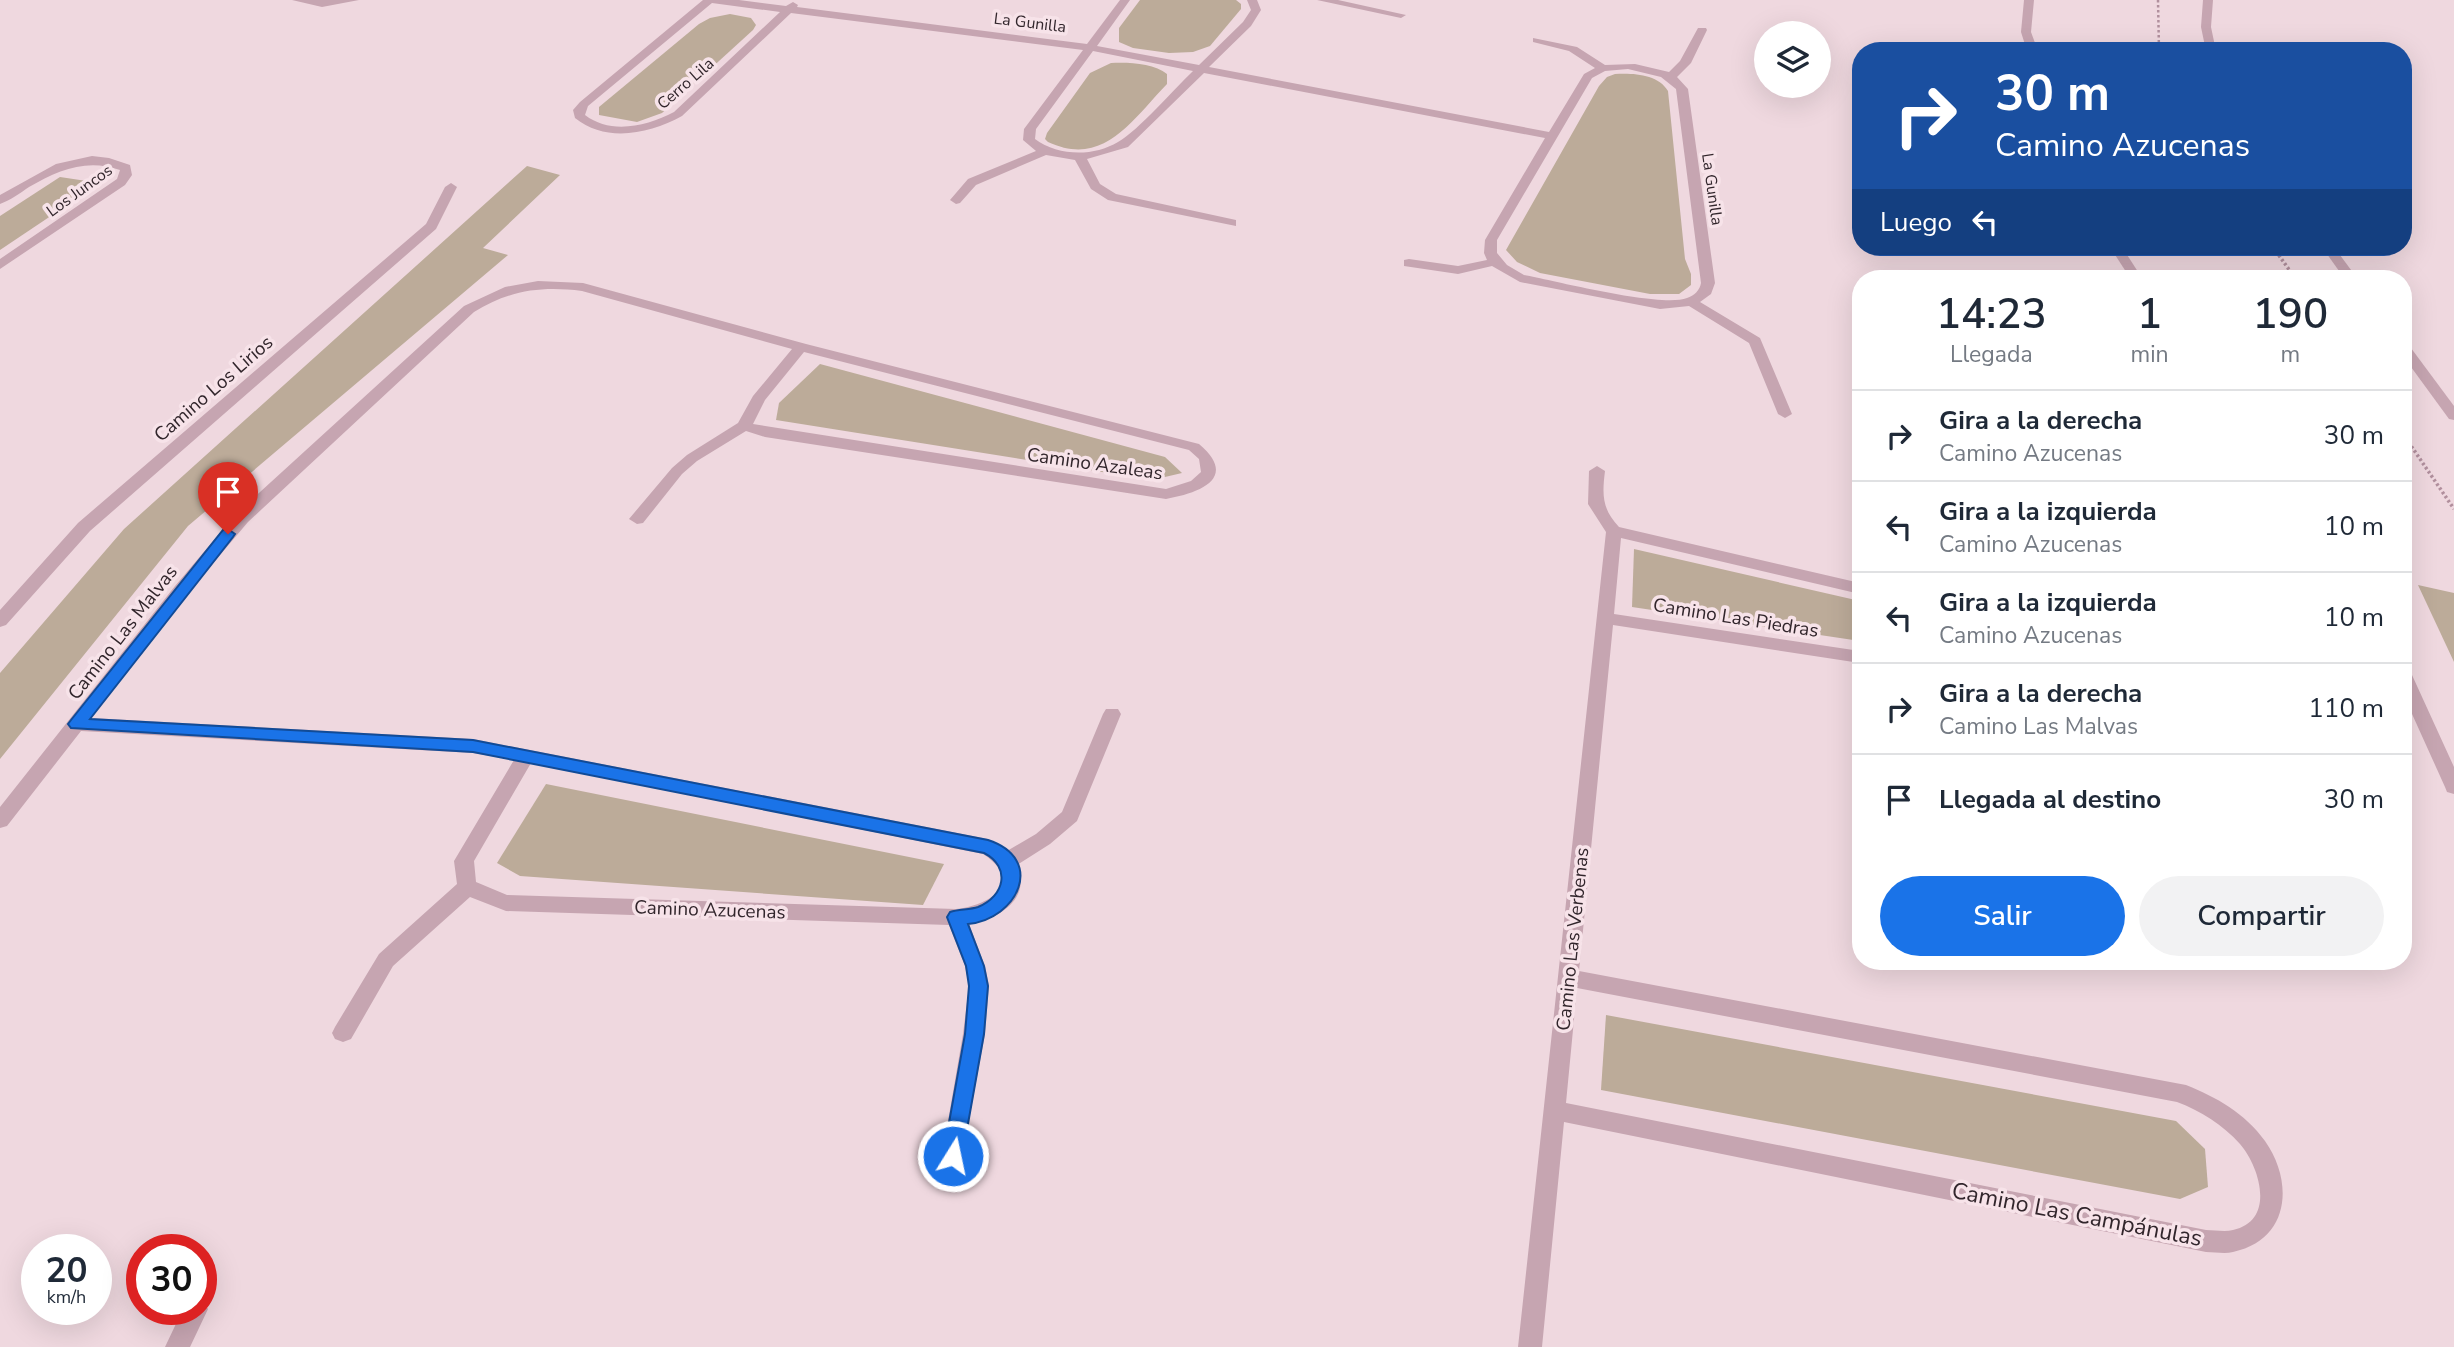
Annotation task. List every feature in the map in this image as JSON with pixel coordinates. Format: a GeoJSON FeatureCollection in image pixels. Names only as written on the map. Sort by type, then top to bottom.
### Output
{"type":"FeatureCollection","features":[{"type":"Feature","properties":{"kind":"street"},"geometry":{"type":"LineString","coordinates":[[297,0],[322,4],[354,0]]}},
{"type":"Feature","properties":{"kind":"street","name":"Cerro Lila"},"geometry":{"type":"LineString","coordinates":[[712,0],[584,104],[579,110],[579,116],[590,124],[621,130],[644,129],[662,124],[678,114],[799,0]]}},
{"type":"Feature","properties":{"kind":"street","name":"La Gunilla"},"geometry":{"type":"LineString","coordinates":[[712,0],[1092,48],[1553,136]]}},
{"type":"Feature","properties":{"kind":"street","name":"La Gunilla"},"geometry":{"type":"LineString","coordinates":[[1046,151],[1029,140],[1030,129],[1125,0]]}},
{"type":"Feature","properties":{"kind":"street"},"geometry":{"type":"LineString","coordinates":[[956,200],[972,182],[1046,151],[1080,156],[1104,153],[1124,144],[1254,16],[1256,10],[1252,0],[1259,0]]}},
{"type":"Feature","properties":{"kind":"street"},"geometry":{"type":"LineString","coordinates":[[1322,0],[1401,15]]}},
{"type":"Feature","properties":{"kind":"street"},"geometry":{"type":"LineString","coordinates":[[2029,0],[2026,32],[2030,42]]}},
{"type":"Feature","properties":{"kind":"street"},"geometry":{"type":"LineString","coordinates":[[2208,0],[2206,27],[2209,42]]}},
{"type":"Feature","properties":{"kind":"street"},"geometry":{"type":"LineString","coordinates":[[1702,30],[1685,63],[1671,77],[1638,67],[1603,68],[1588,76],[1489,247],[1494,262],[1520,278],[1660,305],[1691,302],[1755,341],[1785,414]]}},
{"type":"Feature","properties":{"kind":"street"},"geometry":{"type":"LineString","coordinates":[[1537,40],[1573,49],[1603,68]]}},
{"type":"Feature","properties":{"kind":"street","name":"La Gunilla"},"geometry":{"type":"LineString","coordinates":[[1671,77],[1682,89],[1708,283],[1706,291],[1691,302]]}},
{"type":"Feature","properties":{"kind":"street"},"geometry":{"type":"LineString","coordinates":[[1080,156],[1096,186],[1112,197],[1232,223]]}},
{"type":"Feature","properties":{"kind":"street","name":"Los Juncos"},"geometry":{"type":"LineString","coordinates":[[0,200],[64,164],[93,160],[126,168],[126,175],[121,182],[0,265]]}},
{"type":"Feature","properties":{"kind":"street","name":"Camino Los Lirios"},"geometry":{"type":"LineString","coordinates":[[0,621],[84,527],[431,226],[451,187]]}},
{"type":"Feature","properties":{"kind":"street"},"geometry":{"type":"LineString","coordinates":[[1409,263],[1458,270],[1494,262]]}},
{"type":"Feature","properties":{"kind":"street","name":"Camino Azaleas"},"geometry":{"type":"LineString","coordinates":[[511,288],[546,283],[583,287],[801,347],[1194,447],[1205,454],[1210,464],[1209,474],[1202,483],[1190,490],[1166,494],[765,432],[744,426]]}},
{"type":"Feature","properties":{"kind":"street","name":"Camino Las Malvas"},"geometry":{"type":"LineString","coordinates":[[0,821],[242,518],[469,309],[482,300],[511,288]]}},
{"type":"Feature","properties":{"kind":"street"},"geometry":{"type":"LineString","coordinates":[[638,519],[677,471],[692,458],[744,426],[758,400],[801,347]]}},
{"type":"Feature","properties":{"kind":"street"},"geometry":{"type":"LineString","coordinates":[[2412,359],[2454,416]]}},
{"type":"Feature","properties":{"kind":"street"},"geometry":{"type":"LineString","coordinates":[[1597,471],[1593,503],[1598,515],[1614,531],[1852,586]]}},
{"type":"Feature","properties":{"kind":"street","name":"Camino Las Verbenas"},"geometry":{"type":"LineString","coordinates":[[1531,1347],[1614,531]]}},
{"type":"Feature","properties":{"kind":"street","name":"Camino Las Piedras"},"geometry":{"type":"LineString","coordinates":[[1605,618],[1852,656]]}},
{"type":"Feature","properties":{"kind":"street"},"geometry":{"type":"LineString","coordinates":[[2412,695],[2454,787]]}},
{"type":"Feature","properties":{"kind":"street"},"geometry":{"type":"LineString","coordinates":[[76,724],[473,746],[988,847],[1007,861],[1043,839],[1070,816],[1112,714]]}},
{"type":"Feature","properties":{"kind":"street"},"geometry":{"type":"LineString","coordinates":[[343,1033],[386,960],[467,887],[464,861],[526,755]]}},
{"type":"Feature","properties":{"kind":"street","name":"Camino Azucenas"},"geometry":{"type":"LineString","coordinates":[[467,887],[506,903],[956,917],[977,915],[996,906],[1008,892],[1012,877],[1007,861]]}},
{"type":"Feature","properties":{"kind":"street"},"geometry":{"type":"LineString","coordinates":[[953,1156],[974,1034],[979,986],[975,966],[956,917]]}},
{"type":"Feature","properties":{"kind":"street","name":"Camino Las Campánulas"},"geometry":{"type":"LineString","coordinates":[[1554,1110],[2206,1241],[2234,1241],[2255,1232],[2269,1216],[2274,1194],[2270,1171],[2257,1147],[2219,1111],[2178,1092],[1568,978]]}},
{"type":"Feature","properties":{"kind":"street"},"geometry":{"type":"LineString","coordinates":[[177,1347],[188,1325]]}},
{"type":"Feature","properties":{"kind":"path"},"geometry":{"type":"LineString","coordinates":[[2158,0],[2159,42]]}},
{"type":"Feature","properties":{"kind":"path"},"geometry":{"type":"LineString","coordinates":[[2412,447],[2454,509]]}},
{"type":"Feature","properties":{"kind":"shaded area"},"geometry":{"type":"Polygon","coordinates":[[[1140,0],[1236,0],[1241,4],[1241,9],[1210,46],[1193,52],[1169,53],[1133,48],[1119,42],[1119,28],[1140,0]]]}},
{"type":"Feature","properties":{"kind":"shaded area"},"geometry":{"type":"Polygon","coordinates":[[[730,14],[751,18],[756,25],[662,113],[637,122],[599,115],[599,107],[699,24],[710,18],[730,14]]]}},
{"type":"Feature","properties":{"kind":"shaded area"},"geometry":{"type":"Polygon","coordinates":[[[1111,63],[1148,65],[1162,70],[1167,74],[1167,84],[1129,125],[1101,145],[1085,149],[1068,148],[1048,142],[1045,139],[1047,133],[1090,73],[1111,63]]]}},
{"type":"Feature","properties":{"kind":"shaded area"},"geometry":{"type":"Polygon","coordinates":[[[1615,74],[1637,74],[1652,78],[1664,85],[1668,91],[1685,259],[1691,274],[1691,285],[1679,294],[1650,294],[1540,273],[1517,262],[1506,250],[1599,86],[1607,77],[1615,74]]]}},
{"type":"Feature","properties":{"kind":"shaded area"},"geometry":{"type":"Polygon","coordinates":[[[527,166],[560,175],[483,248],[508,255],[188,526],[0,759],[0,673],[124,529],[527,166]]]}},
{"type":"Feature","properties":{"kind":"shaded area"},"geometry":{"type":"Polygon","coordinates":[[[60,177],[100,183],[0,250],[0,216],[60,177]]]}},
{"type":"Feature","properties":{"kind":"shaded area"},"geometry":{"type":"Polygon","coordinates":[[[820,364],[1165,457],[1182,473],[1152,480],[776,420],[779,403],[820,364]]]}},
{"type":"Feature","properties":{"kind":"shaded area"},"geometry":{"type":"Polygon","coordinates":[[[1634,549],[1852,599],[1852,640],[1632,607],[1634,549]]]}},
{"type":"Feature","properties":{"kind":"shaded area"},"geometry":{"type":"Polygon","coordinates":[[[2418,585],[2454,593],[2454,662],[2418,585]]]}},
{"type":"Feature","properties":{"kind":"shaded area"},"geometry":{"type":"Polygon","coordinates":[[[546,784],[944,864],[923,905],[520,876],[497,863],[546,784]]]}},
{"type":"Feature","properties":{"kind":"shaded area"},"geometry":{"type":"Polygon","coordinates":[[[1606,1015],[2176,1121],[2205,1149],[2208,1187],[2180,1199],[1601,1090],[1606,1015]]]}},
{"type":"Feature","properties":{"kind":"route"},"geometry":{"type":"LineString","coordinates":[[228,534],[76,724],[473,746],[988,847],[999,852],[1007,861],[1012,877],[1008,892],[996,906],[977,915],[956,917],[975,966],[979,986],[974,1034],[953,1156]]}}]}
